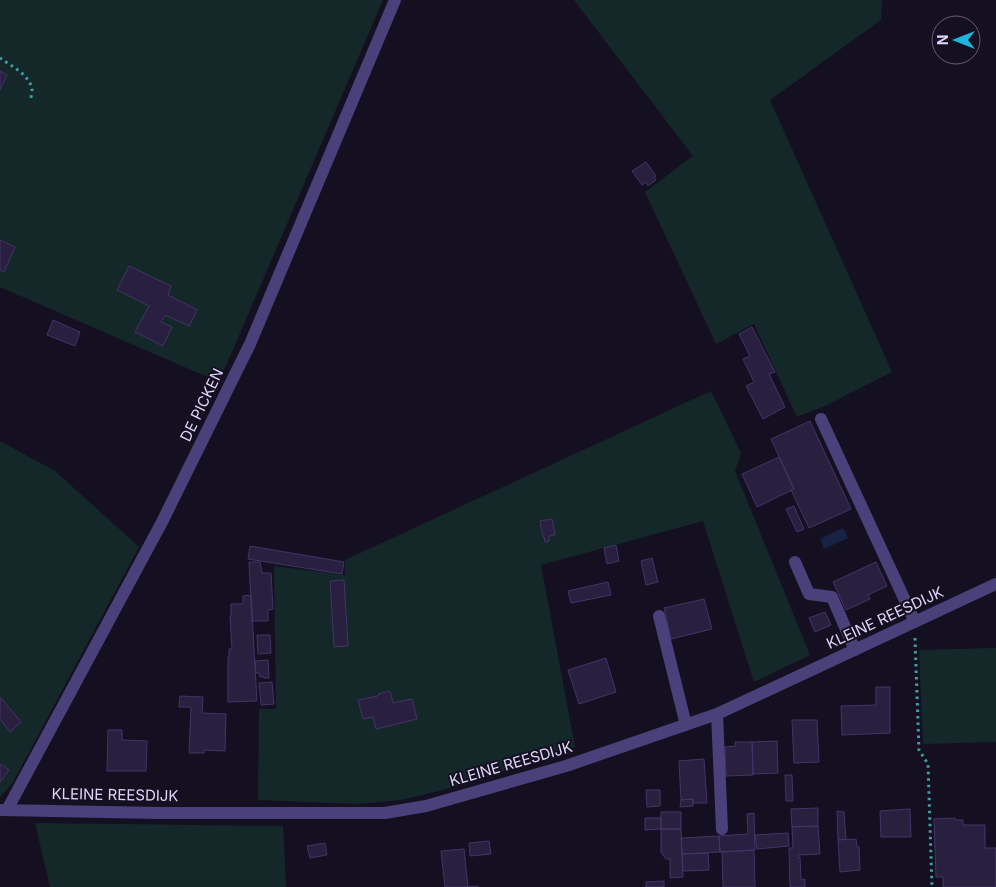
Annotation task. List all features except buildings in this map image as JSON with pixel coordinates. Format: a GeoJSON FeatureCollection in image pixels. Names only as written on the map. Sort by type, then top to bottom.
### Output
{"type":"FeatureCollection","features":[{"type":"Feature","properties":{"kind":"street","name":"DE PICKEN"},"geometry":{"type":"LineString","coordinates":[[4,810],[162,522],[250,344],[395,0]]}},
{"type":"Feature","properties":{"kind":"street"},"geometry":{"type":"LineString","coordinates":[[821,419],[915,622]]}},
{"type":"Feature","properties":{"kind":"street"},"geometry":{"type":"LineString","coordinates":[[795,562],[809,594],[832,597],[855,650]]}},
{"type":"Feature","properties":{"kind":"street","name":"KLEINE REESDIJK"},"geometry":{"type":"LineString","coordinates":[[4,810],[159,813],[385,813],[426,806],[566,766],[717,714],[996,584]]}},
{"type":"Feature","properties":{"kind":"street"},"geometry":{"type":"LineString","coordinates":[[659,616],[686,725]]}},
{"type":"Feature","properties":{"kind":"street"},"geometry":{"type":"LineString","coordinates":[[717,714],[722,829]]}},
{"type":"Feature","properties":{"kind":"path"},"geometry":{"type":"LineString","coordinates":[[0,58],[18,70],[27,80],[32,89],[30,101]]}},
{"type":"Feature","properties":{"kind":"path"},"geometry":{"type":"LineString","coordinates":[[915,622],[919,750],[928,764],[932,887]]}},
{"type":"Feature","properties":{"kind":"green space"},"geometry":{"type":"Polygon","coordinates":[[[0,0],[383,0],[219,382],[0,287],[0,0]]]}},
{"type":"Feature","properties":{"kind":"green space"},"geometry":{"type":"Polygon","coordinates":[[[574,0],[882,0],[881,20],[770,100],[892,372],[827,405],[797,417],[754,324],[716,344],[645,192],[693,156],[574,0]]]}},
{"type":"Feature","properties":{"kind":"green space"},"geometry":{"type":"Polygon","coordinates":[[[711,391],[741,453],[735,471],[810,655],[754,682],[703,521],[541,565],[575,747],[463,785],[401,800],[357,804],[258,800],[259,709],[276,709],[274,566],[345,575],[345,560],[711,391]]]}},
{"type":"Feature","properties":{"kind":"green space"},"geometry":{"type":"Polygon","coordinates":[[[0,441],[55,471],[139,547],[13,782],[0,797],[0,441]]]}},
{"type":"Feature","properties":{"kind":"green space"},"geometry":{"type":"Polygon","coordinates":[[[996,648],[996,742],[923,744],[919,650],[996,648]]]}},
{"type":"Feature","properties":{"kind":"green space"},"geometry":{"type":"Polygon","coordinates":[[[35,823],[283,826],[286,887],[50,887],[35,823]]]}},
{"type":"Feature","properties":{"kind":"water"},"geometry":{"type":"Polygon","coordinates":[[[843,528],[848,538],[824,549],[820,539],[843,528]]]}}]}
